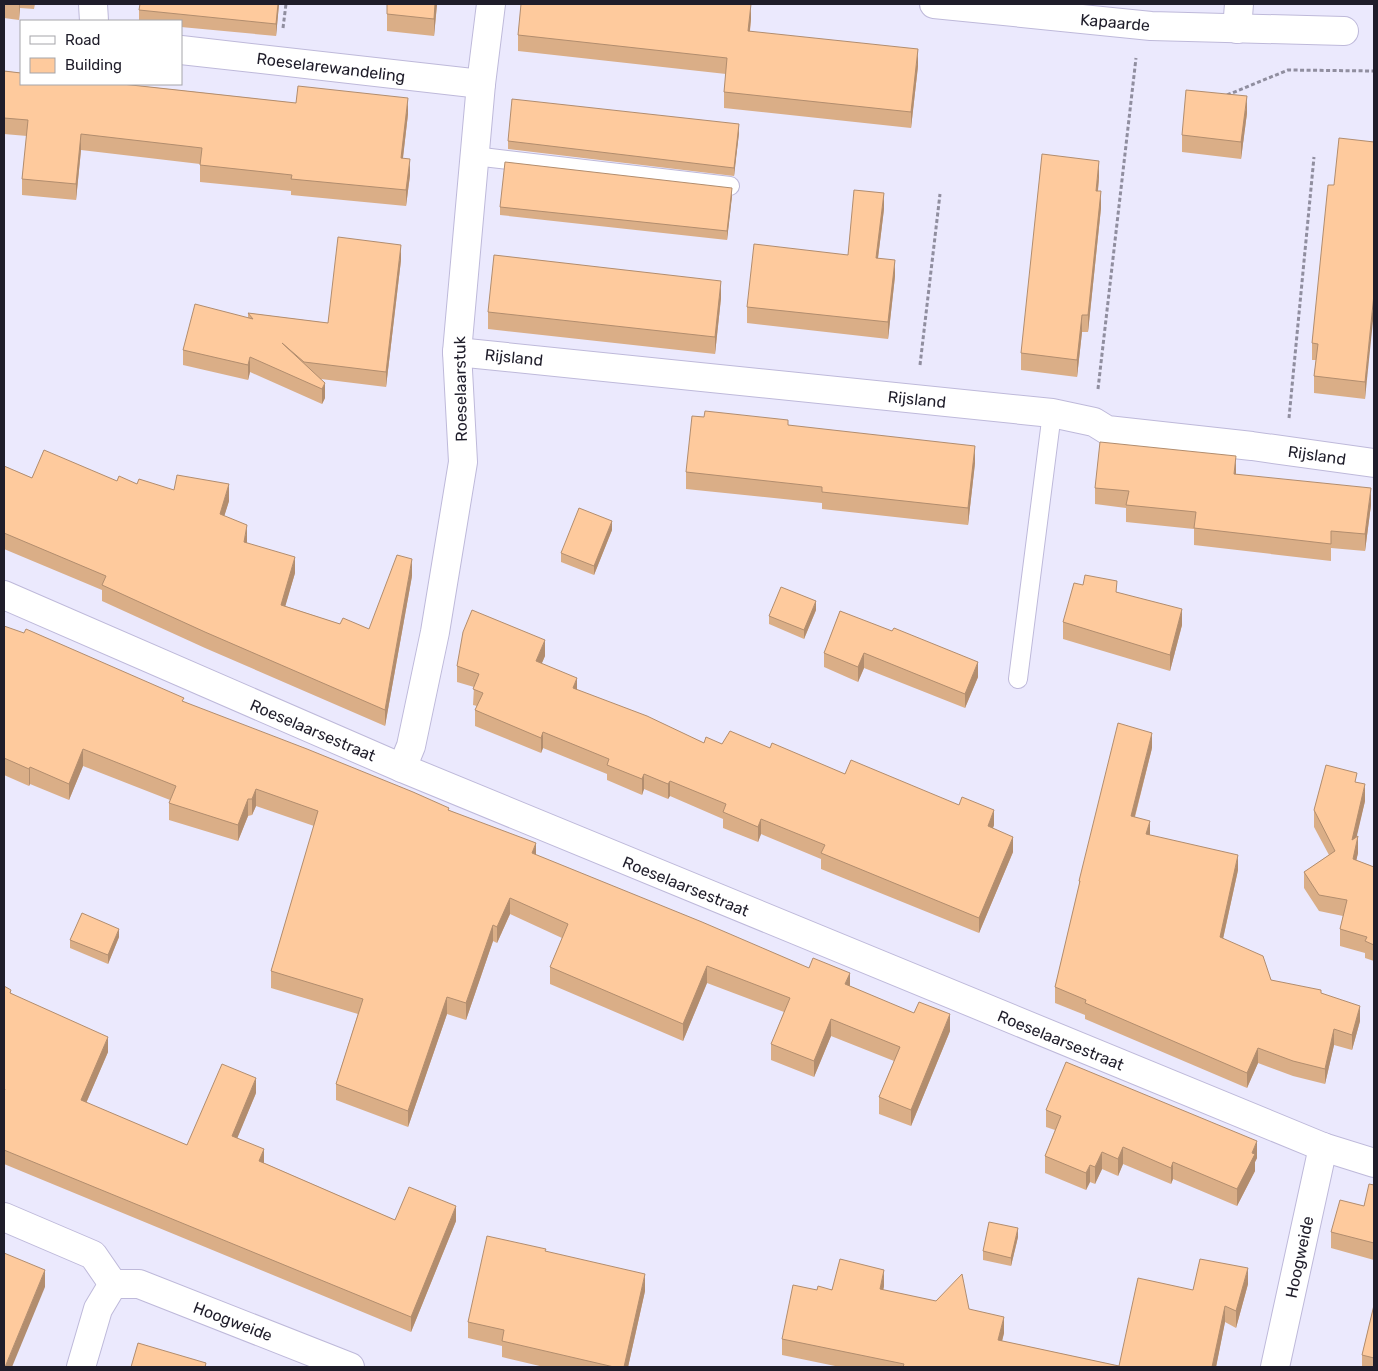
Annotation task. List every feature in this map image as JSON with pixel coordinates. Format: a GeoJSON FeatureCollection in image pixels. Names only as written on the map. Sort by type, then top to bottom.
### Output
{"type":"FeatureCollection","features":[{"type":"Feature","properties":{"kind":"street"},"geometry":{"type":"LineString","coordinates":[[92,4],[94,20]]}},
{"type":"Feature","properties":{"kind":"street","name":"Roeselaarstuk"},"geometry":{"type":"LineString","coordinates":[[402,768],[412,746],[435,632],[462,462],[457,352],[481,84],[491,4]]}},
{"type":"Feature","properties":{"kind":"street","name":"Kapaarde"},"geometry":{"type":"LineString","coordinates":[[934,4],[1139,25],[1238,17],[1344,31]]}},
{"type":"Feature","properties":{"kind":"street","name":"Roeselarewandeling"},"geometry":{"type":"LineString","coordinates":[[182,50],[481,84]]}},
{"type":"Feature","properties":{"kind":"street","name":"Rijsland"},"geometry":{"type":"LineString","coordinates":[[457,352],[1052,413],[1094,422],[1107,430],[1374,463]]}},
{"type":"Feature","properties":{"kind":"street","name":"Roeselaarsestraat"},"geometry":{"type":"LineString","coordinates":[[4,595],[402,768],[1322,1147],[1374,1163]]}},
{"type":"Feature","properties":{"kind":"street","name":"Hoogweide"},"geometry":{"type":"LineString","coordinates":[[1275,1367],[1322,1147]]}},
{"type":"Feature","properties":{"kind":"street"},"geometry":{"type":"LineString","coordinates":[[4,1217],[93,1254],[113,1284],[98,1309],[81,1367]]}},
{"type":"Feature","properties":{"kind":"street","name":"Hoogweide"},"geometry":{"type":"LineString","coordinates":[[113,1284],[139,1284],[350,1367]]}},
{"type":"Feature","properties":{"kind":"lane"},"geometry":{"type":"LineString","coordinates":[[474,156],[730,186]]}},
{"type":"Feature","properties":{"kind":"lane"},"geometry":{"type":"LineString","coordinates":[[1018,678],[1052,413]]}},
{"type":"Feature","properties":{"kind":"path"},"geometry":{"type":"LineString","coordinates":[[1094,422],[1139,25]]}},
{"type":"Feature","properties":{"kind":"path"},"geometry":{"type":"LineString","coordinates":[[1225,96],[1288,70],[1374,71]]}},
{"type":"Feature","properties":{"kind":"path"},"geometry":{"type":"LineString","coordinates":[[1285,451],[1314,158]]}},
{"type":"Feature","properties":{"kind":"path"},"geometry":{"type":"LineString","coordinates":[[916,398],[940,194]]}},
{"type":"Feature","properties":{"kind":"building"},"geometry":{"type":"Polygon","coordinates":[[[140,4],[278,4],[276,24],[139,10],[140,4]]]}},
{"type":"Feature","properties":{"kind":"building"},"geometry":{"type":"Polygon","coordinates":[[[387,4],[435,4],[434,19],[387,14],[387,4]]]}},
{"type":"Feature","properties":{"kind":"building"},"geometry":{"type":"Polygon","coordinates":[[[521,4],[751,4],[748,31],[918,49],[911,112],[724,92],[727,58],[518,35],[521,4]]]}},
{"type":"Feature","properties":{"kind":"building"},"geometry":{"type":"Polygon","coordinates":[[[4,71],[20,73],[20,85],[131,85],[296,103],[298,86],[408,98],[401,158],[410,159],[406,190],[291,179],[292,175],[200,165],[202,148],[81,134],[76,184],[22,179],[28,120],[4,118],[4,71]]]}},
{"type":"Feature","properties":{"kind":"building"},"geometry":{"type":"Polygon","coordinates":[[[1186,90],[1247,96],[1241,142],[1182,135],[1186,90]]]}},
{"type":"Feature","properties":{"kind":"building"},"geometry":{"type":"Polygon","coordinates":[[[512,99],[739,124],[734,168],[508,141],[512,99]]]}},
{"type":"Feature","properties":{"kind":"building"},"geometry":{"type":"Polygon","coordinates":[[[1339,138],[1374,142],[1374,294],[1365,382],[1314,376],[1318,344],[1312,343],[1328,185],[1334,185],[1339,138]]]}},
{"type":"Feature","properties":{"kind":"building"},"geometry":{"type":"Polygon","coordinates":[[[1042,154],[1099,161],[1096,191],[1101,191],[1088,315],[1082,315],[1077,360],[1021,353],[1042,154]]]}},
{"type":"Feature","properties":{"kind":"building"},"geometry":{"type":"Polygon","coordinates":[[[505,162],[732,188],[727,231],[500,207],[505,162]]]}},
{"type":"Feature","properties":{"kind":"building"},"geometry":{"type":"Polygon","coordinates":[[[854,190],[884,193],[876,258],[895,260],[888,322],[747,307],[754,244],[848,255],[854,190]]]}},
{"type":"Feature","properties":{"kind":"building"},"geometry":{"type":"Polygon","coordinates":[[[338,237],[401,245],[386,372],[304,362],[282,343],[325,383],[322,389],[250,357],[248,365],[183,350],[195,304],[253,319],[248,313],[328,323],[338,237]]]}},
{"type":"Feature","properties":{"kind":"building"},"geometry":{"type":"Polygon","coordinates":[[[494,255],[721,281],[715,337],[488,312],[494,255]]]}},
{"type":"Feature","properties":{"kind":"building"},"geometry":{"type":"Polygon","coordinates":[[[705,411],[788,420],[788,425],[975,446],[968,508],[822,492],[822,487],[686,472],[692,416],[704,417],[705,411]]]}},
{"type":"Feature","properties":{"kind":"building"},"geometry":{"type":"Polygon","coordinates":[[[1100,442],[1236,456],[1234,474],[1371,488],[1365,534],[1331,531],[1331,544],[1194,528],[1196,512],[1126,505],[1129,491],[1095,488],[1100,442]]]}},
{"type":"Feature","properties":{"kind":"building"},"geometry":{"type":"Polygon","coordinates":[[[44,450],[117,481],[119,476],[137,484],[139,479],[174,490],[177,475],[229,484],[220,514],[247,525],[244,542],[295,557],[281,605],[340,624],[343,618],[369,629],[397,555],[412,559],[385,710],[102,585],[106,576],[4,533],[4,466],[32,478],[44,450]]]}},
{"type":"Feature","properties":{"kind":"building"},"geometry":{"type":"Polygon","coordinates":[[[579,508],[612,521],[594,566],[561,553],[579,508]]]}},
{"type":"Feature","properties":{"kind":"building"},"geometry":{"type":"Polygon","coordinates":[[[1085,575],[1117,581],[1116,592],[1182,609],[1170,655],[1063,622],[1074,583],[1083,585],[1085,575]]]}},
{"type":"Feature","properties":{"kind":"building"},"geometry":{"type":"Polygon","coordinates":[[[781,587],[816,601],[804,630],[769,616],[781,587]]]}},
{"type":"Feature","properties":{"kind":"building"},"geometry":{"type":"Polygon","coordinates":[[[472,610],[545,640],[536,661],[577,678],[573,688],[647,716],[704,743],[706,737],[722,744],[730,731],[770,748],[772,743],[845,774],[851,760],[959,805],[962,797],[994,810],[988,826],[1013,837],[979,918],[821,853],[825,845],[761,819],[758,827],[723,812],[726,804],[670,781],[668,784],[644,774],[642,779],[607,765],[609,759],[543,732],[541,738],[475,710],[483,693],[473,689],[479,674],[457,666],[463,632],[472,610]]]}},
{"type":"Feature","properties":{"kind":"building"},"geometry":{"type":"Polygon","coordinates":[[[840,611],[892,631],[894,628],[978,662],[965,694],[864,653],[858,667],[824,653],[840,611]]]}},
{"type":"Feature","properties":{"kind":"building"},"geometry":{"type":"Polygon","coordinates":[[[4,626],[24,633],[26,629],[184,698],[182,701],[413,792],[449,808],[448,810],[536,843],[532,853],[809,968],[813,958],[850,973],[845,984],[914,1013],[919,1002],[950,1014],[911,1110],[879,1097],[900,1047],[831,1019],[814,1061],[771,1044],[790,998],[707,966],[683,1024],[550,967],[568,924],[510,898],[497,927],[493,925],[466,1003],[447,997],[408,1111],[336,1084],[363,999],[271,971],[318,811],[256,789],[252,799],[248,799],[238,825],[169,803],[176,786],[83,749],[69,784],[4,758],[4,626]]]}},
{"type":"Feature","properties":{"kind":"building"},"geometry":{"type":"Polygon","coordinates":[[[1118,723],[1152,733],[1131,816],[1150,821],[1146,834],[1238,855],[1220,937],[1263,956],[1271,980],[1321,990],[1321,993],[1360,1006],[1352,1035],[1334,1029],[1325,1069],[1293,1061],[1258,1048],[1247,1073],[1085,1003],[1086,1000],[1055,987],[1118,723]]]}},
{"type":"Feature","properties":{"kind":"building"},"geometry":{"type":"Polygon","coordinates":[[[1326,765],[1357,773],[1355,782],[1365,784],[1352,840],[1358,836],[1353,859],[1374,867],[1374,945],[1365,941],[1367,937],[1340,929],[1347,900],[1319,895],[1304,872],[1335,851],[1314,810],[1326,765]]]}},
{"type":"Feature","properties":{"kind":"building"},"geometry":{"type":"Polygon","coordinates":[[[82,913],[119,929],[108,955],[70,940],[82,913]]]}},
{"type":"Feature","properties":{"kind":"building"},"geometry":{"type":"Polygon","coordinates":[[[4,986],[11,990],[10,993],[108,1037],[81,1100],[187,1145],[222,1064],[256,1078],[232,1136],[264,1149],[259,1161],[395,1220],[409,1187],[456,1206],[411,1317],[4,1150],[4,986]]]}},
{"type":"Feature","properties":{"kind":"building"},"geometry":{"type":"Polygon","coordinates":[[[1066,1062],[1257,1141],[1252,1153],[1255,1154],[1237,1189],[1173,1162],[1171,1168],[1123,1147],[1118,1159],[1102,1152],[1095,1167],[1090,1165],[1086,1173],[1045,1156],[1061,1116],[1046,1110],[1066,1062]]]}},
{"type":"Feature","properties":{"kind":"building"},"geometry":{"type":"Polygon","coordinates":[[[1369,1184],[1374,1185],[1374,1243],[1331,1232],[1340,1200],[1364,1206],[1369,1184]]]}},
{"type":"Feature","properties":{"kind":"building"},"geometry":{"type":"Polygon","coordinates":[[[989,1222],[1018,1228],[1011,1258],[983,1251],[989,1222]]]}},
{"type":"Feature","properties":{"kind":"building"},"geometry":{"type":"Polygon","coordinates":[[[487,1236],[645,1274],[624,1367],[614,1367],[502,1341],[504,1330],[468,1322],[487,1236]]]}},
{"type":"Feature","properties":{"kind":"building"},"geometry":{"type":"Polygon","coordinates":[[[4,1253],[45,1270],[5,1367],[4,1367],[4,1253]]]}},
{"type":"Feature","properties":{"kind":"building"},"geometry":{"type":"Polygon","coordinates":[[[840,1259],[884,1270],[880,1289],[936,1301],[962,1274],[969,1309],[1004,1317],[998,1340],[1119,1366],[1138,1278],[1193,1290],[1200,1259],[1248,1268],[1236,1311],[1225,1306],[1212,1367],[903,1367],[904,1364],[782,1339],[793,1285],[817,1290],[818,1286],[832,1290],[840,1259]]]}},
{"type":"Feature","properties":{"kind":"building"},"geometry":{"type":"Polygon","coordinates":[[[1374,1305],[1374,1358],[1362,1355],[1374,1305]]]}},
{"type":"Feature","properties":{"kind":"building"},"geometry":{"type":"Polygon","coordinates":[[[138,1343],[206,1363],[205,1367],[131,1367],[138,1343]]]}}]}
